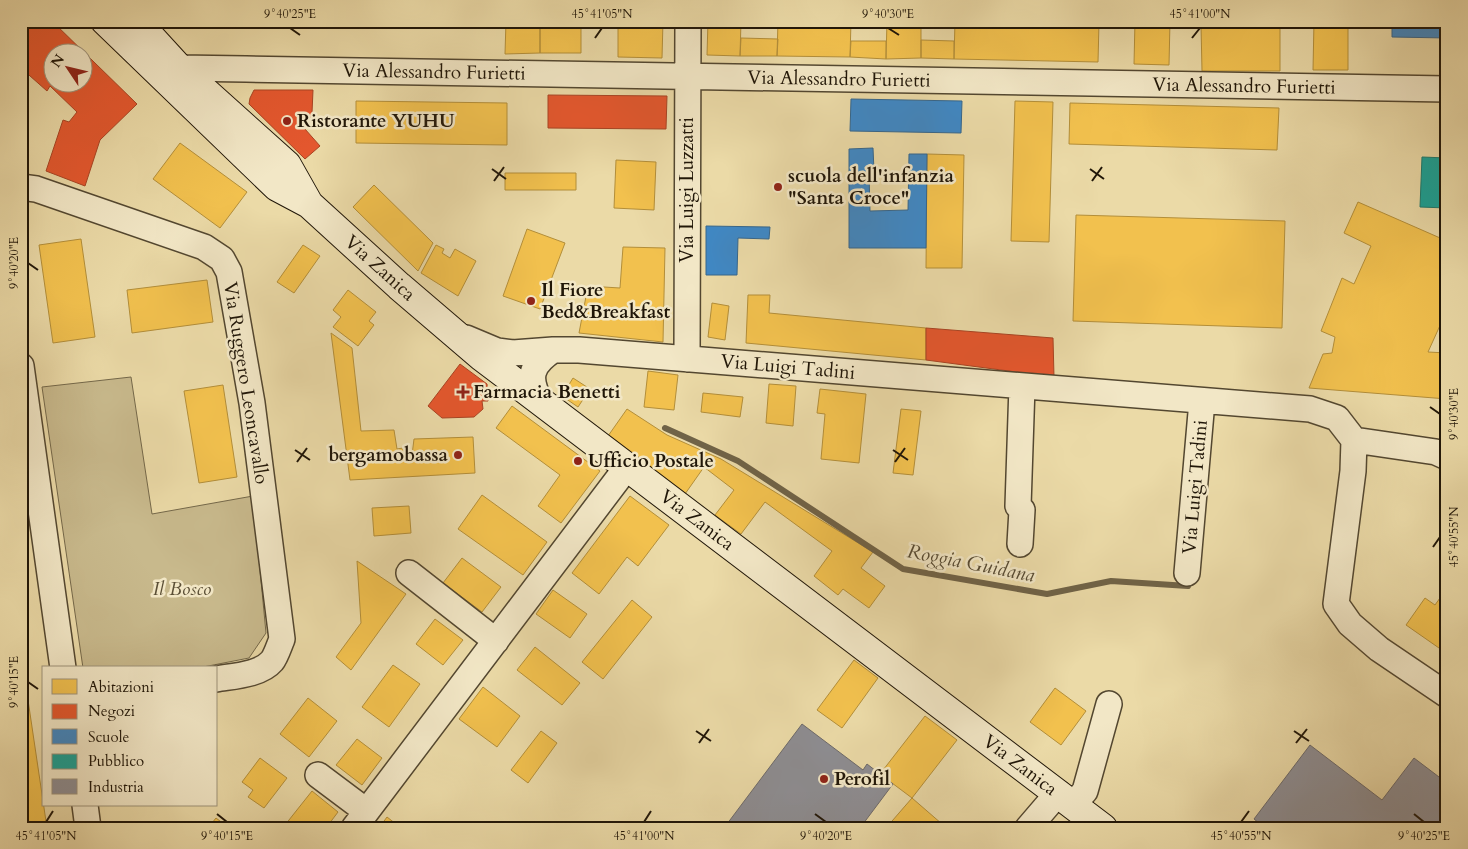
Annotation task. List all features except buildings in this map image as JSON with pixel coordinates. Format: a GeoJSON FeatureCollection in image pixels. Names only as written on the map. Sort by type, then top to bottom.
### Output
{"type":"FeatureCollection","features":[{"type":"Feature","properties":{"kind":"main road","name":"Via Zanica"},"geometry":{"type":"LineString","coordinates":[[105,21],[142,55],[193,82],[287,165],[309,204]]}},
{"type":"Feature","properties":{"kind":"main road","name":"Via Zanica"},"geometry":{"type":"LineString","coordinates":[[136,21],[193,82],[277,187],[309,204],[482,358],[1103,828]]}},
{"type":"Feature","properties":{"kind":"street","name":"Via Luigi Luzzatti"},"geometry":{"type":"LineString","coordinates":[[686,359],[688,21]]}},
{"type":"Feature","properties":{"kind":"street","name":"Via Alessandro Furietti"},"geometry":{"type":"LineString","coordinates":[[142,55],[193,82],[230,69],[1447,89]]}},
{"type":"Feature","properties":{"kind":"street"},"geometry":{"type":"LineString","coordinates":[[226,111],[226,88],[230,69]]}},
{"type":"Feature","properties":{"kind":"street","name":"Via Ruggero Leoncavallo"},"geometry":{"type":"LineString","coordinates":[[21,187],[36,190],[204,247],[222,259],[229,272],[252,403],[282,639],[272,660],[261,669],[237,676],[218,679]]}},
{"type":"Feature","properties":{"kind":"street","name":"Via Luigi Tadini"},"geometry":{"type":"LineString","coordinates":[[455,333],[497,351],[512,353],[579,350],[1310,409],[1337,418],[1354,440]]}},
{"type":"Feature","properties":{"kind":"street"},"geometry":{"type":"LineString","coordinates":[[540,401],[534,389],[532,378],[534,370],[538,361],[553,350]]}},
{"type":"Feature","properties":{"kind":"street"},"geometry":{"type":"LineString","coordinates":[[21,366],[63,666]]}},
{"type":"Feature","properties":{"kind":"street"},"geometry":{"type":"LineString","coordinates":[[1020,544],[1022,510],[1018,506],[1022,386]]}},
{"type":"Feature","properties":{"kind":"street","name":"Via Luigi Tadini"},"geometry":{"type":"LineString","coordinates":[[1187,573],[1202,401]]}},
{"type":"Feature","properties":{"kind":"street"},"geometry":{"type":"LineString","coordinates":[[1447,456],[1436,452],[1354,440],[1353,471],[1336,604],[1350,624],[1379,649],[1447,695]]}},
{"type":"Feature","properties":{"kind":"street"},"geometry":{"type":"LineString","coordinates":[[318,775],[360,820],[628,467]]}},
{"type":"Feature","properties":{"kind":"street"},"geometry":{"type":"LineString","coordinates":[[409,573],[496,641]]}},
{"type":"Feature","properties":{"kind":"street","name":"Via Zanica"},"geometry":{"type":"LineString","coordinates":[[1066,799],[1085,791],[1109,704]]}},
{"type":"Feature","properties":{"kind":"street"},"geometry":{"type":"LineString","coordinates":[[1028,828],[1066,799]]}},
{"type":"Feature","properties":{"kind":"street"},"geometry":{"type":"LineString","coordinates":[[84,806],[88,828]]}},
{"type":"Feature","properties":{"kind":"green space","name":"Il Bosco"},"geometry":{"type":"Polygon","coordinates":[[[131,377],[152,514],[253,496],[266,633],[249,658],[208,666],[83,666],[42,387],[131,377]]]}},
{"type":"Feature","properties":{"kind":"waterway","name":"Roggia Guidana"},"geometry":{"type":"LineString","coordinates":[[665,428],[738,461],[903,569],[1047,594],[1111,581],[1188,586]]}},
{"type":"Feature","properties":{"kind":"place","name":"Ristorante YUHU"},"geometry":{"type":"Point","coordinates":[287,121]}},
{"type":"Feature","properties":{"kind":"place","name":"scuola dell'infanzia \"Santa Croce\""},"geometry":{"type":"Point","coordinates":[778,187]}},
{"type":"Feature","properties":{"kind":"place","name":"Il Fiore Bed&Breakfast"},"geometry":{"type":"Point","coordinates":[531,301]}},
{"type":"Feature","properties":{"kind":"place","name":"Farmacia Benetti"},"geometry":{"type":"Point","coordinates":[463,392]}},
{"type":"Feature","properties":{"kind":"place","name":"bergamobassa"},"geometry":{"type":"Point","coordinates":[458,455]}},
{"type":"Feature","properties":{"kind":"place","name":"Ufficio Postale"},"geometry":{"type":"Point","coordinates":[578,461]}},
{"type":"Feature","properties":{"kind":"place","name":"Perofil"},"geometry":{"type":"Point","coordinates":[824,779]}}]}
